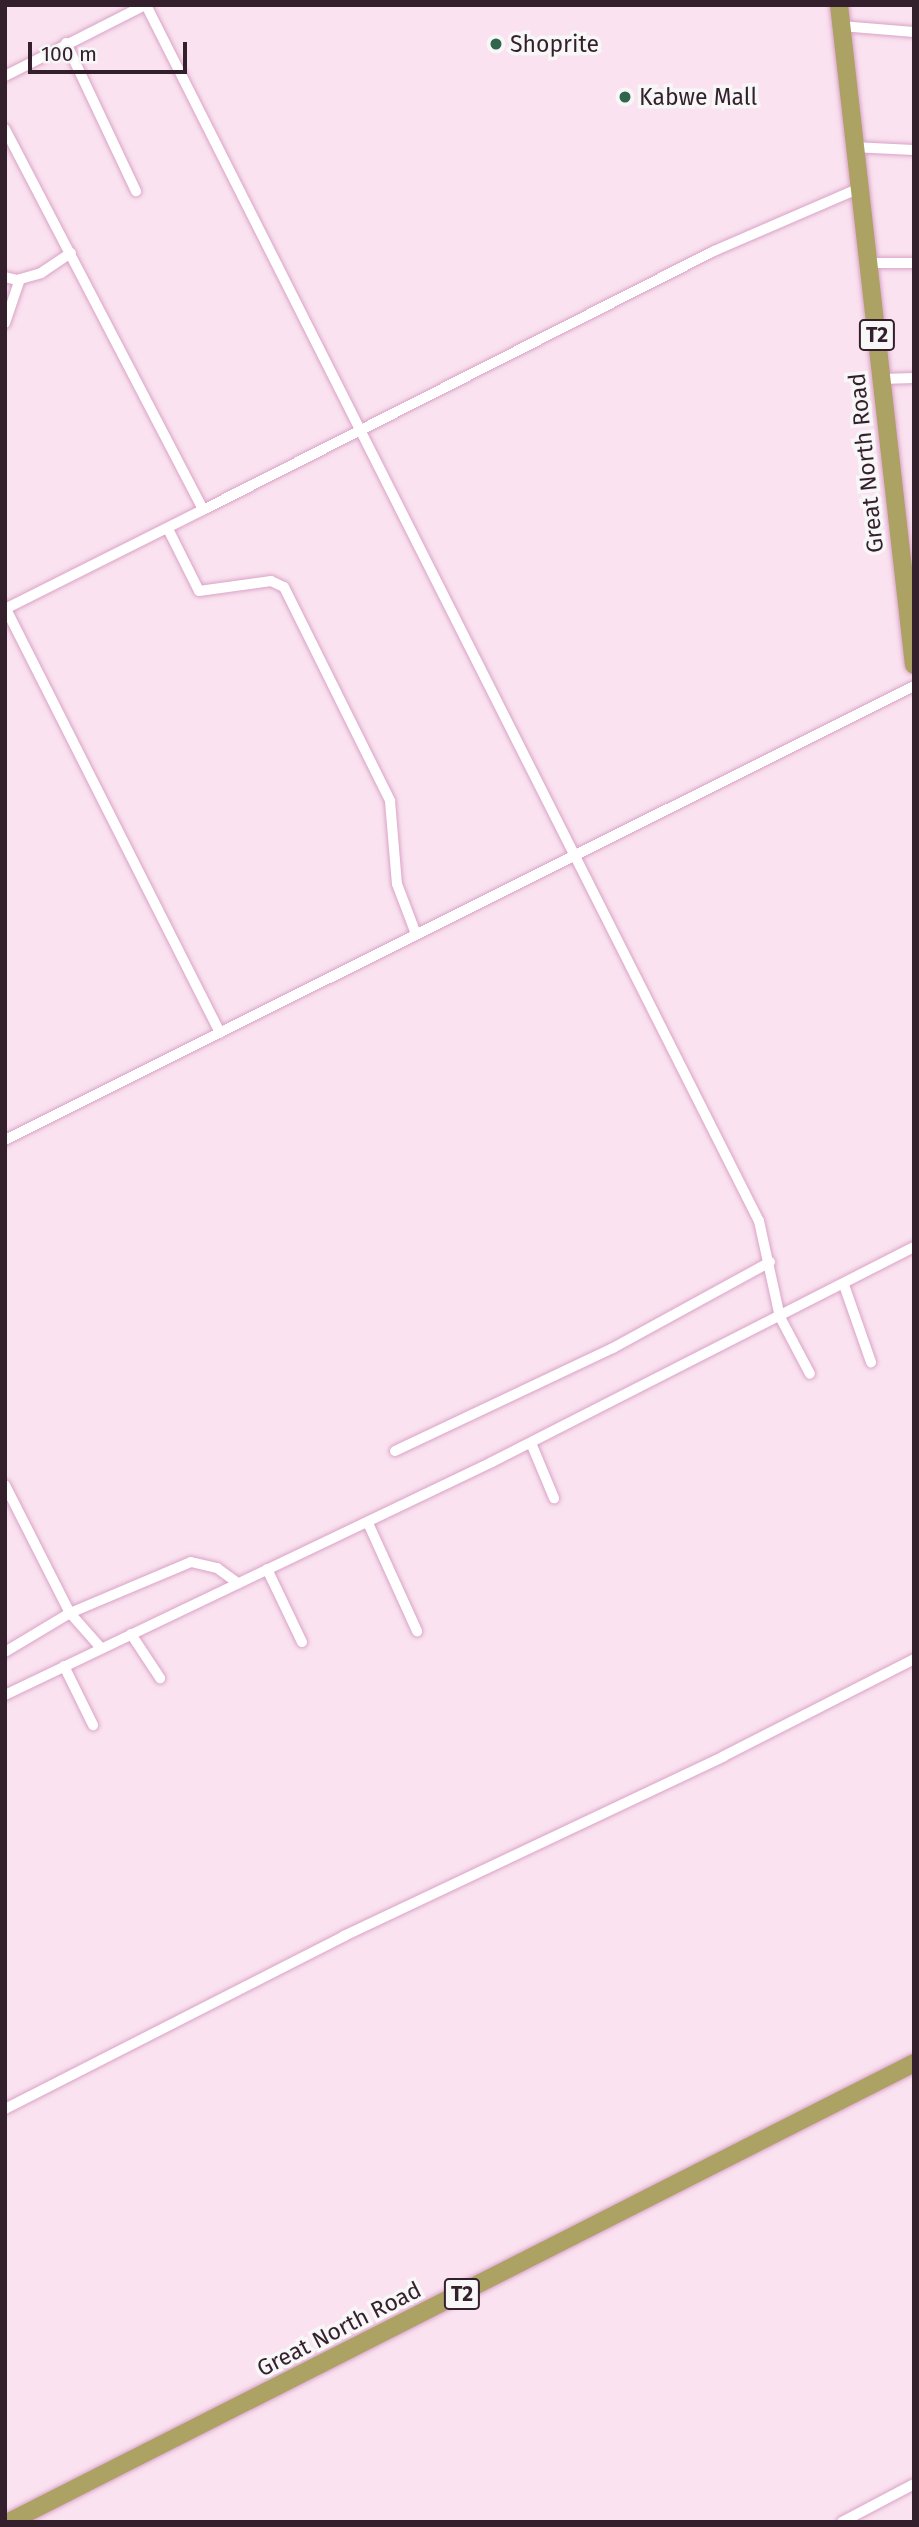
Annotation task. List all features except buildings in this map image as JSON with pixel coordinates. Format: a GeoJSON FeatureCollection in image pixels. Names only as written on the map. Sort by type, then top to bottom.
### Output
{"type":"FeatureCollection","features":[{"type":"Feature","properties":{"kind":"highway","name":"Great North Road"},"geometry":{"type":"LineString","coordinates":[[839,5],[852,148],[882,379],[914,665]]}},
{"type":"Feature","properties":{"kind":"highway","name":"Great North Road"},"geometry":{"type":"LineString","coordinates":[[9,2522],[914,2063]]}},
{"type":"Feature","properties":{"kind":"street"},"geometry":{"type":"LineString","coordinates":[[5,76],[146,5],[759,1221],[780,1317],[810,1374]]}},
{"type":"Feature","properties":{"kind":"street"},"geometry":{"type":"LineString","coordinates":[[841,26],[914,32]]}},
{"type":"Feature","properties":{"kind":"street"},"geometry":{"type":"LineString","coordinates":[[66,43],[136,191]]}},
{"type":"Feature","properties":{"kind":"street"},"geometry":{"type":"LineString","coordinates":[[5,129],[71,253],[137,390],[203,510]]}},
{"type":"Feature","properties":{"kind":"street"},"geometry":{"type":"LineString","coordinates":[[852,148],[914,150]]}},
{"type":"Feature","properties":{"kind":"street"},"geometry":{"type":"LineString","coordinates":[[220,1033],[5,608],[168,529],[358,429],[714,251],[857,189]]}},
{"type":"Feature","properties":{"kind":"street"},"geometry":{"type":"LineString","coordinates":[[5,277],[20,279],[41,273],[71,253]]}},
{"type":"Feature","properties":{"kind":"street"},"geometry":{"type":"LineString","coordinates":[[867,263],[914,263]]}},
{"type":"Feature","properties":{"kind":"street"},"geometry":{"type":"LineString","coordinates":[[5,323],[20,279]]}},
{"type":"Feature","properties":{"kind":"street"},"geometry":{"type":"LineString","coordinates":[[882,379],[914,378]]}},
{"type":"Feature","properties":{"kind":"street"},"geometry":{"type":"LineString","coordinates":[[168,529],[200,591],[271,581],[284,587],[390,801],[397,884],[416,934]]}},
{"type":"Feature","properties":{"kind":"street"},"geometry":{"type":"LineString","coordinates":[[5,1140],[574,853],[914,686]]}},
{"type":"Feature","properties":{"kind":"street"},"geometry":{"type":"LineString","coordinates":[[5,1695],[531,1443],[914,1247]]}},
{"type":"Feature","properties":{"kind":"street"},"geometry":{"type":"LineString","coordinates":[[395,1451],[613,1348],[770,1262]]}},
{"type":"Feature","properties":{"kind":"street"},"geometry":{"type":"LineString","coordinates":[[844,1285],[871,1362]]}},
{"type":"Feature","properties":{"kind":"street"},"geometry":{"type":"LineString","coordinates":[[531,1443],[554,1498]]}},
{"type":"Feature","properties":{"kind":"street"},"geometry":{"type":"LineString","coordinates":[[5,1485],[70,1613],[101,1648]]}},
{"type":"Feature","properties":{"kind":"street"},"geometry":{"type":"LineString","coordinates":[[368,1523],[417,1631]]}},
{"type":"Feature","properties":{"kind":"street"},"geometry":{"type":"LineString","coordinates":[[5,1651],[70,1613],[191,1562],[217,1568],[238,1583]]}},
{"type":"Feature","properties":{"kind":"street"},"geometry":{"type":"LineString","coordinates":[[267,1569],[302,1643]]}},
{"type":"Feature","properties":{"kind":"street"},"geometry":{"type":"LineString","coordinates":[[131,1634],[160,1678]]}},
{"type":"Feature","properties":{"kind":"street"},"geometry":{"type":"LineString","coordinates":[[5,2109],[344,1936],[724,1756],[914,1659]]}},
{"type":"Feature","properties":{"kind":"street"},"geometry":{"type":"LineString","coordinates":[[64,1666],[93,1725]]}},
{"type":"Feature","properties":{"kind":"street"},"geometry":{"type":"LineString","coordinates":[[842,2522],[914,2484]]}},
{"type":"Feature","properties":{"kind":"place","name":"Shoprite"},"geometry":{"type":"Point","coordinates":[496,44]}},
{"type":"Feature","properties":{"kind":"place","name":"Kabwe Mall"},"geometry":{"type":"Point","coordinates":[625,97]}}]}
